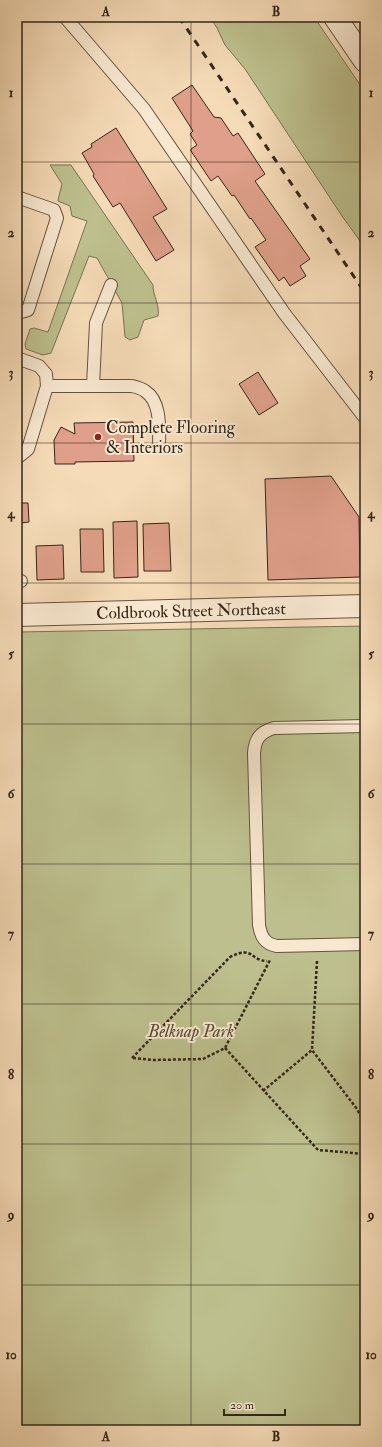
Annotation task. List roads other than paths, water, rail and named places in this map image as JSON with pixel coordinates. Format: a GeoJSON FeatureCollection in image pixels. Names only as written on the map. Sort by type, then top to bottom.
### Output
{"type":"FeatureCollection","features":[{"type":"Feature","properties":{"kind":"street"},"geometry":{"type":"LineString","coordinates":[[335,17],[365,61]]}},
{"type":"Feature","properties":{"kind":"street","name":"Coldbrook Street Northeast"},"geometry":{"type":"LineString","coordinates":[[17,615],[365,606]]}},
{"type":"Feature","properties":{"kind":"lane"},"geometry":{"type":"LineString","coordinates":[[65,17],[144,109],[284,313],[365,418]]}},
{"type":"Feature","properties":{"kind":"lane"},"geometry":{"type":"LineString","coordinates":[[17,197],[54,210],[57,218],[28,310],[20,312],[17,311]]}},
{"type":"Feature","properties":{"kind":"lane"},"geometry":{"type":"LineString","coordinates":[[93,386],[96,323],[111,285]]}},
{"type":"Feature","properties":{"kind":"lane"},"geometry":{"type":"LineString","coordinates":[[17,358],[39,366],[46,374],[47,386],[28,449],[17,458]]}},
{"type":"Feature","properties":{"kind":"lane"},"geometry":{"type":"LineString","coordinates":[[47,386],[132,386],[145,391],[154,400],[158,414],[159,448]]}},
{"type":"Feature","properties":{"kind":"lane"},"geometry":{"type":"LineString","coordinates":[[365,726],[274,728],[265,731],[259,736],[255,744],[259,925],[264,939],[270,945],[277,946],[365,944]]}},
{"type":"Feature","properties":{"kind":"railway"},"geometry":{"type":"LineString","coordinates":[[179,17],[365,293]]}},
{"type":"Feature","properties":{"kind":"place","name":"Complete Flooring & Interiors"},"geometry":{"type":"Point","coordinates":[98,437]}},
{"type":"Feature","properties":{"kind":"park label","name":"Belknap Park"},"geometry":{"type":"Point","coordinates":[191,1031]}}]}
